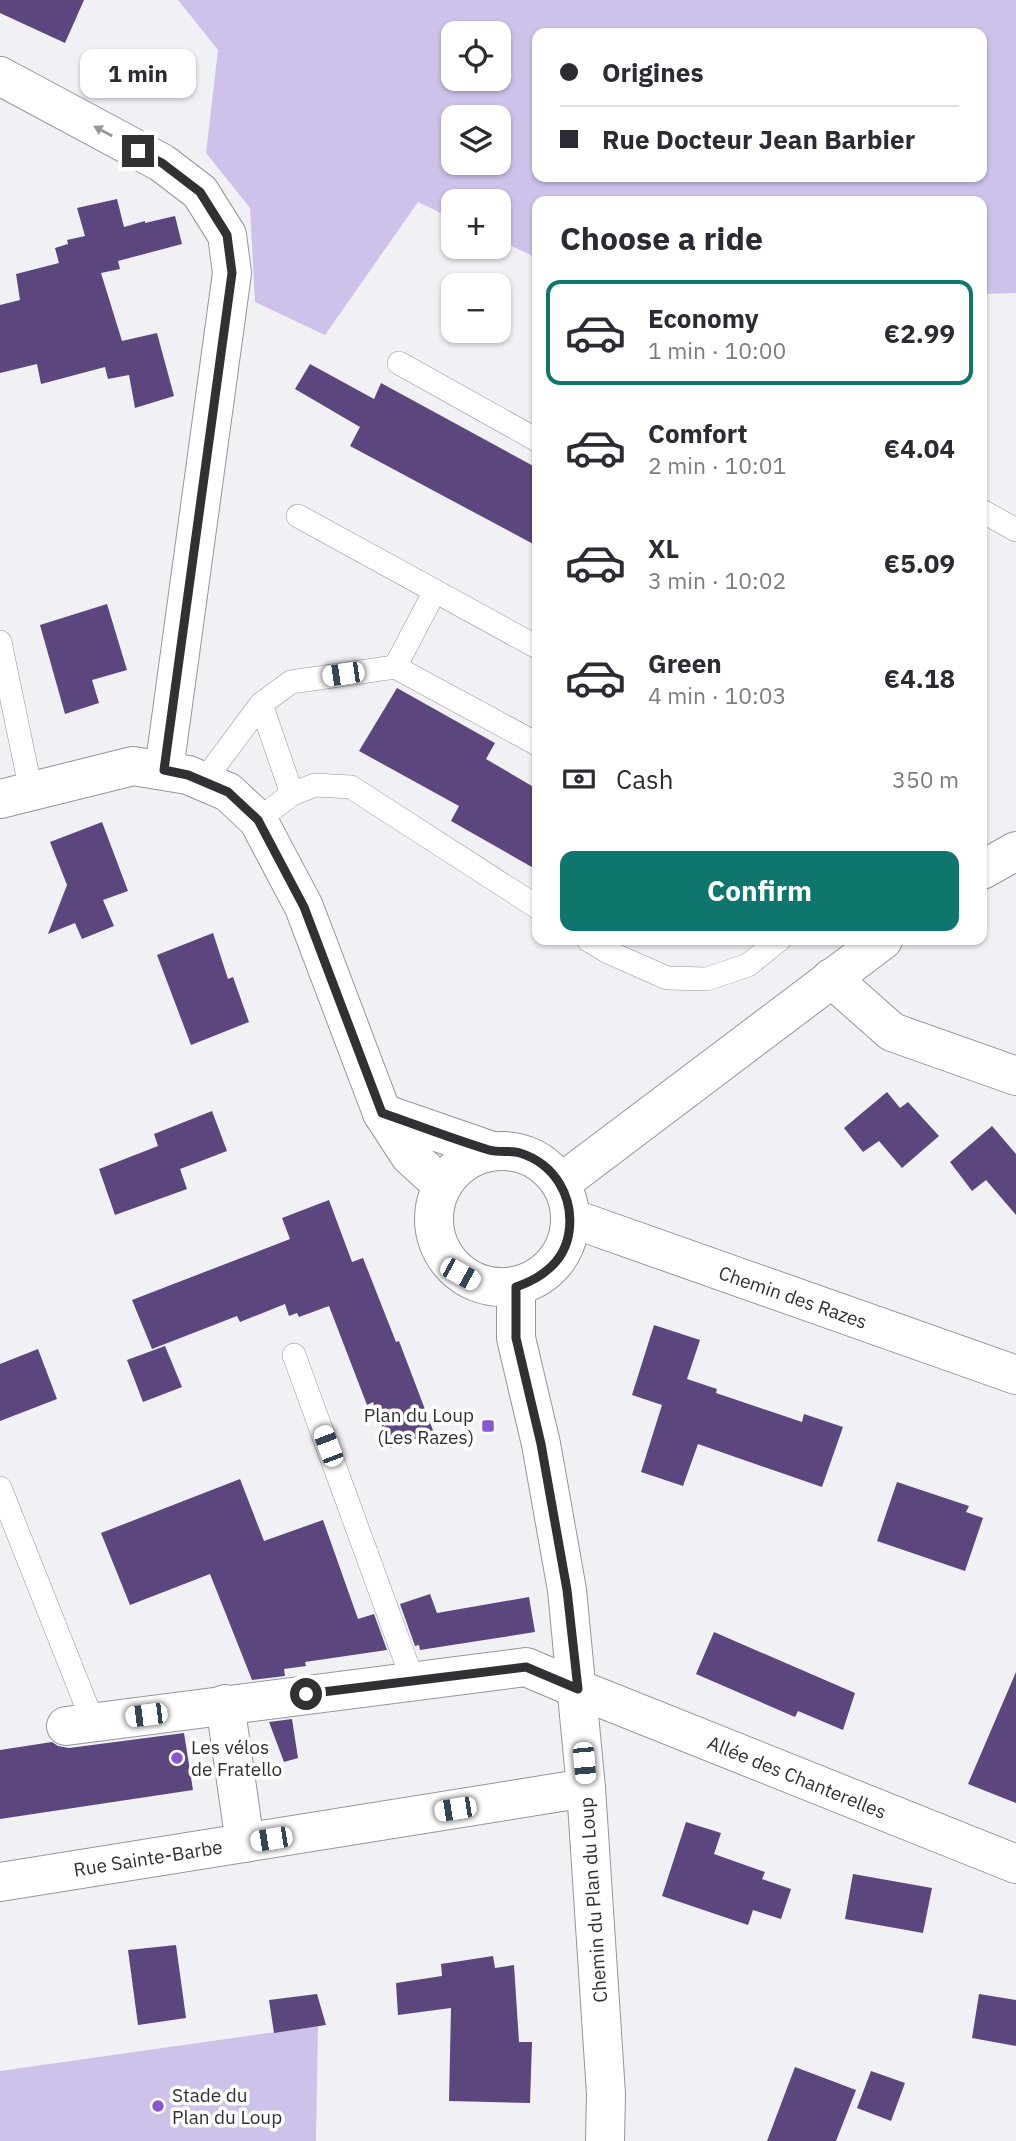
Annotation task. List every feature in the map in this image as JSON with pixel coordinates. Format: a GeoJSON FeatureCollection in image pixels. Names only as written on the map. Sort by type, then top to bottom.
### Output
{"type":"FeatureCollection","features":[{"type":"Feature","properties":{"kind":"street"},"geometry":{"type":"LineString","coordinates":[[0,76],[162,163],[200,192],[227,235],[232,273],[164,770]]}},
{"type":"Feature","properties":{"kind":"street"},"geometry":{"type":"LineString","coordinates":[[16,795],[133,766],[188,775],[228,792],[258,820],[304,907],[382,1113],[410,1156],[442,1185]]}},
{"type":"Feature","properties":{"kind":"street"},"geometry":{"type":"LineString","coordinates":[[987,867],[1016,851]]}},
{"type":"Feature","properties":{"kind":"street"},"geometry":{"type":"LineString","coordinates":[[566,1201],[831,978],[876,945]]}},
{"type":"Feature","properties":{"kind":"street"},"geometry":{"type":"LineString","coordinates":[[831,978],[891,1032],[1016,1076]]}},
{"type":"Feature","properties":{"kind":"street"},"geometry":{"type":"LineString","coordinates":[[382,1113],[492,1151],[519,1152],[542,1163],[566,1201],[568,1237],[561,1255],[550,1269],[535,1280],[516,1287],[497,1288],[478,1284],[460,1274],[446,1261],[437,1243],[433,1224],[435,1204],[442,1185],[463,1162],[492,1151]]}},
{"type":"Feature","properties":{"kind":"street","name":"Chemin des Razes"},"geometry":{"type":"LineString","coordinates":[[566,1201],[1016,1375]]}},
{"type":"Feature","properties":{"kind":"street","name":"Chemin du Plan du Loup"},"geometry":{"type":"LineString","coordinates":[[516,1287],[516,1338],[541,1444],[565,1577],[578,1689],[606,2094],[605,2141]]}},
{"type":"Feature","properties":{"kind":"street","name":"Allée des Chanterelles"},"geometry":{"type":"LineString","coordinates":[[80,1724],[526,1667],[1016,1864]]}},
{"type":"Feature","properties":{"kind":"street"},"geometry":{"type":"LineString","coordinates":[[225,1704],[245,1843]]}},
{"type":"Feature","properties":{"kind":"street","name":"Rue Sainte-Barbe"},"geometry":{"type":"LineString","coordinates":[[0,1882],[586,1788]]}},
{"type":"Feature","properties":{"kind":"lane"},"geometry":{"type":"LineString","coordinates":[[400,363],[532,437]]}},
{"type":"Feature","properties":{"kind":"lane"},"geometry":{"type":"LineString","coordinates":[[987,514],[1016,530]]}},
{"type":"Feature","properties":{"kind":"lane"},"geometry":{"type":"LineString","coordinates":[[298,516],[532,644]]}},
{"type":"Feature","properties":{"kind":"lane"},"geometry":{"type":"LineString","coordinates":[[395,667],[435,591]]}},
{"type":"Feature","properties":{"kind":"lane"},"geometry":{"type":"LineString","coordinates":[[0,642],[16,795]]}},
{"type":"Feature","properties":{"kind":"lane"},"geometry":{"type":"LineString","coordinates":[[203,782],[261,704],[291,682],[395,667],[532,741]]}},
{"type":"Feature","properties":{"kind":"lane"},"geometry":{"type":"LineString","coordinates":[[261,704],[292,793]]}},
{"type":"Feature","properties":{"kind":"lane"},"geometry":{"type":"LineString","coordinates":[[258,820],[292,793],[315,785],[351,788],[532,904]]}},
{"type":"Feature","properties":{"kind":"lane"},"geometry":{"type":"LineString","coordinates":[[596,945],[667,978],[707,979],[748,965],[773,945]]}},
{"type":"Feature","properties":{"kind":"lane"},"geometry":{"type":"LineString","coordinates":[[293,1355],[346,1492],[413,1681]]}},
{"type":"Feature","properties":{"kind":"lane"},"geometry":{"type":"LineString","coordinates":[[0,1488],[80,1724]]}},
{"type":"Feature","properties":{"kind":"shaded area"},"geometry":{"type":"Polygon","coordinates":[[[178,0],[1016,0],[1016,293],[987,294],[987,196],[532,196],[532,256],[511,246],[511,189],[441,189],[441,213],[418,202],[325,335],[255,302],[250,208],[206,153],[218,50],[178,0]]]}},
{"type":"Feature","properties":{"kind":"shaded area","name":"Stade du Plan du Loup"},"geometry":{"type":"Polygon","coordinates":[[[318,2026],[316,2141],[0,2141],[0,2071],[318,2026]]]}},
{"type":"Feature","properties":{"kind":"building"},"geometry":{"type":"Polygon","coordinates":[[[0,0],[84,0],[65,43],[0,13],[0,0]]]}},
{"type":"Feature","properties":{"kind":"building"},"geometry":{"type":"Polygon","coordinates":[[[117,199],[124,227],[175,216],[182,244],[118,261],[120,269],[101,273],[122,341],[157,333],[174,396],[135,408],[129,375],[108,379],[105,367],[41,384],[37,364],[0,373],[0,305],[20,300],[16,274],[59,263],[55,248],[68,244],[67,240],[85,236],[77,208],[117,199]]]}},
{"type":"Feature","properties":{"kind":"building"},"geometry":{"type":"Polygon","coordinates":[[[310,364],[374,399],[381,383],[532,465],[532,543],[350,446],[360,427],[295,389],[310,364]]]}},
{"type":"Feature","properties":{"kind":"building"},"geometry":{"type":"Polygon","coordinates":[[[107,604],[127,670],[92,680],[99,703],[65,714],[40,625],[107,604]]]}},
{"type":"Feature","properties":{"kind":"building"},"geometry":{"type":"Polygon","coordinates":[[[397,688],[495,743],[486,759],[532,786],[532,867],[451,821],[459,806],[359,751],[397,688]]]}},
{"type":"Feature","properties":{"kind":"building"},"geometry":{"type":"Polygon","coordinates":[[[102,822],[128,891],[103,900],[114,926],[82,939],[75,923],[48,934],[67,885],[50,842],[102,822]]]}},
{"type":"Feature","properties":{"kind":"building"},"geometry":{"type":"Polygon","coordinates":[[[213,933],[228,979],[233,977],[249,1022],[191,1045],[157,955],[213,933]]]}},
{"type":"Feature","properties":{"kind":"building"},"geometry":{"type":"Polygon","coordinates":[[[887,1092],[900,1108],[908,1102],[939,1136],[902,1168],[879,1141],[863,1152],[844,1128],[887,1092]]]}},
{"type":"Feature","properties":{"kind":"building"},"geometry":{"type":"Polygon","coordinates":[[[212,1111],[227,1151],[180,1169],[187,1189],[115,1215],[99,1169],[158,1146],[154,1134],[212,1111]]]}},
{"type":"Feature","properties":{"kind":"building"},"geometry":{"type":"Polygon","coordinates":[[[992,1126],[1016,1154],[1016,1215],[986,1180],[972,1191],[950,1162],[992,1126]]]}},
{"type":"Feature","properties":{"kind":"building"},"geometry":{"type":"Polygon","coordinates":[[[329,1200],[352,1262],[363,1258],[396,1342],[399,1341],[434,1433],[390,1448],[373,1402],[367,1405],[329,1306],[299,1317],[297,1313],[289,1316],[285,1304],[240,1322],[237,1316],[152,1349],[132,1300],[290,1239],[282,1218],[329,1200]]]}},
{"type":"Feature","properties":{"kind":"building"},"geometry":{"type":"Polygon","coordinates":[[[654,1325],[700,1340],[687,1379],[717,1389],[716,1393],[802,1422],[804,1414],[843,1427],[822,1487],[698,1444],[683,1486],[641,1472],[662,1405],[632,1395],[654,1325]]]}},
{"type":"Feature","properties":{"kind":"building"},"geometry":{"type":"Polygon","coordinates":[[[165,1346],[182,1387],[143,1402],[127,1360],[165,1346]]]}},
{"type":"Feature","properties":{"kind":"building"},"geometry":{"type":"Polygon","coordinates":[[[38,1349],[57,1399],[0,1421],[0,1364],[38,1349]]]}},
{"type":"Feature","properties":{"kind":"building"},"geometry":{"type":"Polygon","coordinates":[[[240,1479],[264,1541],[323,1520],[358,1619],[374,1614],[387,1650],[305,1662],[306,1666],[284,1669],[285,1676],[252,1680],[210,1574],[130,1605],[101,1533],[240,1479]]]}},
{"type":"Feature","properties":{"kind":"building"},"geometry":{"type":"Polygon","coordinates":[[[897,1482],[969,1506],[966,1512],[983,1518],[965,1571],[877,1541],[897,1482]]]}},
{"type":"Feature","properties":{"kind":"building"},"geometry":{"type":"Polygon","coordinates":[[[430,1594],[437,1613],[529,1597],[535,1632],[420,1650],[419,1645],[415,1646],[400,1604],[430,1594]]]}},
{"type":"Feature","properties":{"kind":"building"},"geometry":{"type":"Polygon","coordinates":[[[714,1632],[855,1693],[843,1730],[798,1711],[795,1717],[696,1674],[714,1632]]]}},
{"type":"Feature","properties":{"kind":"building"},"geometry":{"type":"Polygon","coordinates":[[[1016,1672],[1016,1803],[968,1784],[1016,1672]]]}},
{"type":"Feature","properties":{"kind":"building"},"geometry":{"type":"Polygon","coordinates":[[[292,1719],[298,1758],[284,1762],[269,1722],[292,1719]]]}},
{"type":"Feature","properties":{"kind":"building"},"geometry":{"type":"Polygon","coordinates":[[[184,1733],[193,1790],[0,1819],[0,1750],[52,1742],[69,1748],[184,1733]]]}},
{"type":"Feature","properties":{"kind":"building"},"geometry":{"type":"Polygon","coordinates":[[[686,1822],[721,1833],[714,1854],[765,1872],[762,1879],[791,1889],[781,1919],[753,1910],[748,1925],[662,1896],[686,1822]]]}},
{"type":"Feature","properties":{"kind":"building"},"geometry":{"type":"Polygon","coordinates":[[[853,1874],[932,1888],[923,1933],[845,1919],[853,1874]]]}},
{"type":"Feature","properties":{"kind":"building"},"geometry":{"type":"Polygon","coordinates":[[[176,1945],[186,2018],[138,2025],[128,1950],[176,1945]]]}},
{"type":"Feature","properties":{"kind":"building"},"geometry":{"type":"Polygon","coordinates":[[[493,1956],[495,1968],[514,1965],[519,2042],[532,2042],[530,2103],[449,2101],[451,2008],[398,2015],[396,1983],[442,1976],[441,1964],[493,1956]]]}},
{"type":"Feature","properties":{"kind":"building"},"geometry":{"type":"Polygon","coordinates":[[[317,1994],[326,2025],[274,2033],[269,2000],[317,1994]]]}},
{"type":"Feature","properties":{"kind":"building"},"geometry":{"type":"Polygon","coordinates":[[[979,1994],[1016,2000],[1016,2046],[972,2038],[979,1994]]]}},
{"type":"Feature","properties":{"kind":"building"},"geometry":{"type":"Polygon","coordinates":[[[795,2067],[856,2090],[836,2141],[767,2141],[795,2067]]]}},
{"type":"Feature","properties":{"kind":"building"},"geometry":{"type":"Polygon","coordinates":[[[871,2071],[905,2083],[891,2121],[857,2108],[871,2071]]]}},
{"type":"Feature","properties":{"kind":"place","name":"Plan du Loup (Les Razes)"},"geometry":{"type":"Point","coordinates":[488,1426]}},
{"type":"Feature","properties":{"kind":"place","name":"Les vélos de Fratello"},"geometry":{"type":"Point","coordinates":[177,1758]}},
{"type":"Feature","properties":{"kind":"place","name":"Stade du Plan du Loup"},"geometry":{"type":"Point","coordinates":[158,2106]}},
{"type":"Feature","properties":{"kind":"route"},"geometry":{"type":"LineString","coordinates":[[138,151],[162,163],[200,192],[227,235],[232,273],[164,770],[188,775],[228,792],[258,820],[304,907],[382,1113],[492,1151],[519,1152],[542,1163],[561,1184],[568,1200],[571,1218],[561,1255],[550,1269],[535,1280],[516,1287],[516,1338],[541,1444],[567,1590],[578,1689],[526,1667],[306,1694]]}}]}
